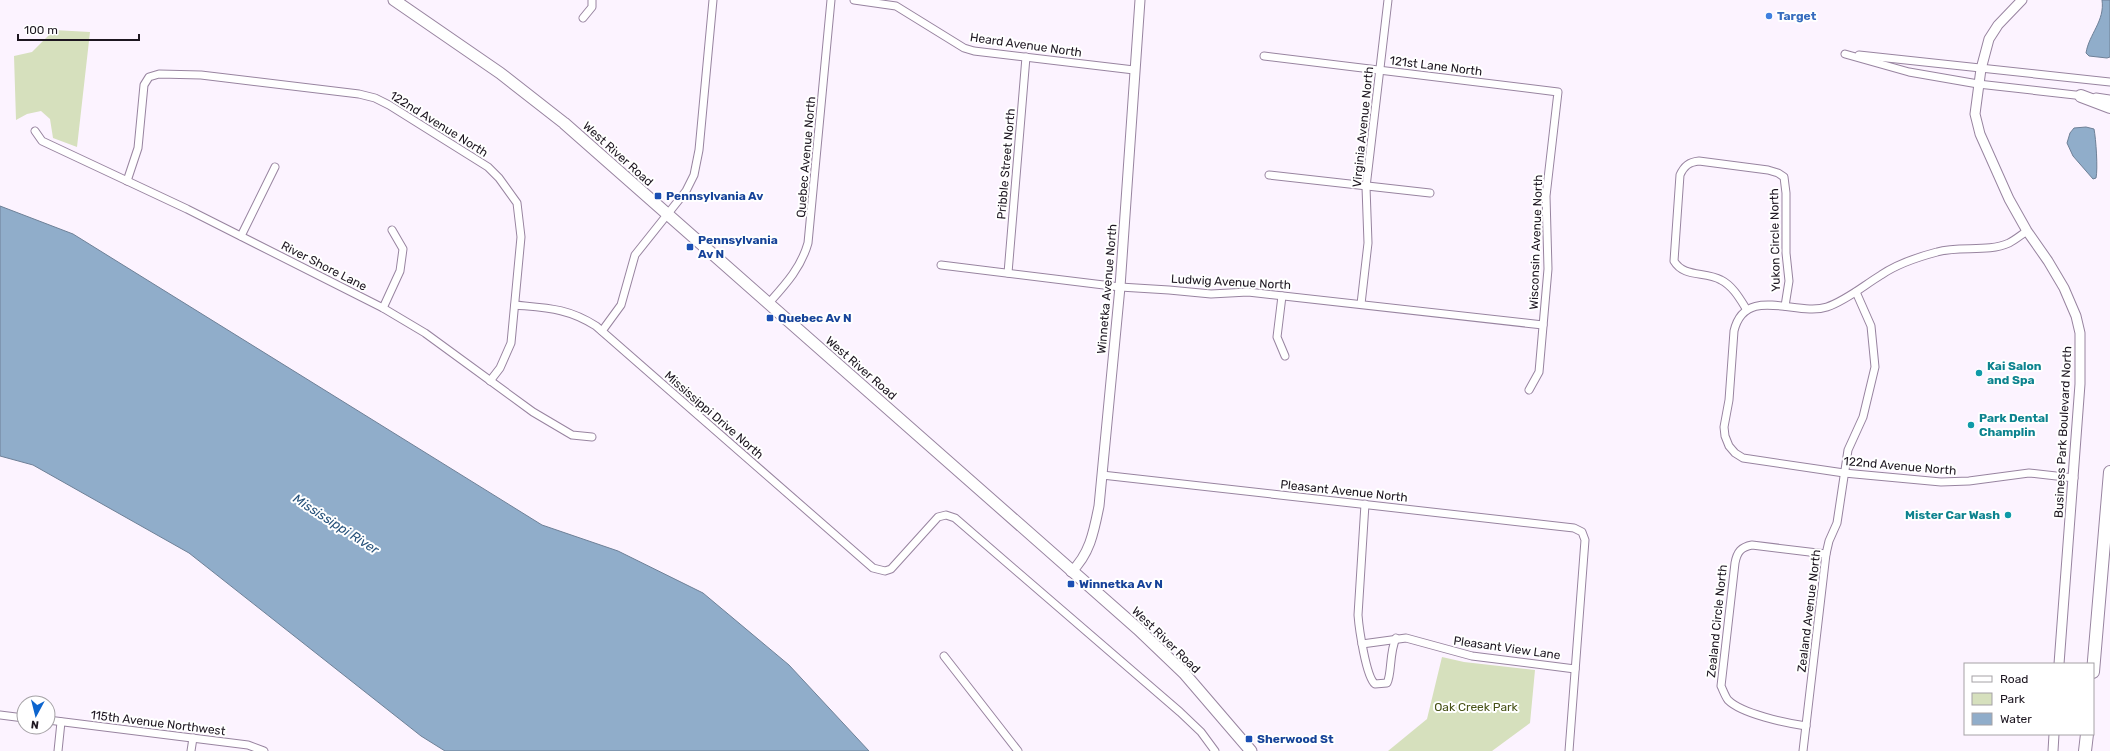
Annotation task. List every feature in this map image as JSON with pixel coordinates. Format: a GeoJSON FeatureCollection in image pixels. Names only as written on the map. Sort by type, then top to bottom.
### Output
{"type":"FeatureCollection","features":[{"type":"Feature","properties":{"kind":"highway"},"geometry":{"type":"LineString","coordinates":[[2081,96],[2110,107]]}},
{"type":"Feature","properties":{"kind":"highway"},"geometry":{"type":"LineString","coordinates":[[2094,663],[2110,472]]}},
{"type":"Feature","properties":{"kind":"highway"},"geometry":{"type":"LineString","coordinates":[[2085,751],[2087,735]]}},
{"type":"Feature","properties":{"kind":"main road","name":"West River Road"},"geometry":{"type":"LineString","coordinates":[[394,0],[526,92],[667,215],[1168,657],[1251,751]]}},
{"type":"Feature","properties":{"kind":"street"},"geometry":{"type":"LineString","coordinates":[[583,18],[592,7],[592,0]]}},
{"type":"Feature","properties":{"kind":"street"},"geometry":{"type":"LineString","coordinates":[[602,331],[621,305],[635,255],[686,191],[697,163],[713,0]]}},
{"type":"Feature","properties":{"kind":"street","name":"Quebec Avenue North"},"geometry":{"type":"LineString","coordinates":[[768,304],[798,269],[804,257],[808,243],[831,0]]}},
{"type":"Feature","properties":{"kind":"street","name":"Heard Avenue North"},"geometry":{"type":"LineString","coordinates":[[854,0],[896,6],[964,48],[974,51],[1134,70]]}},
{"type":"Feature","properties":{"kind":"street","name":"Winnetka Avenue North"},"geometry":{"type":"LineString","coordinates":[[1071,572],[1083,560],[1092,540],[1102,475],[1120,288],[1140,0]]}},
{"type":"Feature","properties":{"kind":"street","name":"Virginia Avenue North"},"geometry":{"type":"LineString","coordinates":[[1361,304],[1368,243],[1366,187],[1388,0]]}},
{"type":"Feature","properties":{"kind":"street","name":"Business Park Boulevard North"},"geometry":{"type":"LineString","coordinates":[[2022,0],[1998,25],[1989,39],[1978,84],[1975,114],[1980,134],[2009,199],[2027,231],[2048,261],[2064,288],[2072,304],[2078,324],[2081,346],[2081,368],[2059,663]]}},
{"type":"Feature","properties":{"kind":"street"},"geometry":{"type":"LineString","coordinates":[[2110,82],[1845,54],[1909,72],[1978,84],[2110,99]]}},
{"type":"Feature","properties":{"kind":"street","name":"121st Lane North"},"geometry":{"type":"LineString","coordinates":[[1264,56],[1558,92]]}},
{"type":"Feature","properties":{"kind":"street","name":"Pribble Street North"},"geometry":{"type":"LineString","coordinates":[[1008,272],[1026,57]]}},
{"type":"Feature","properties":{"kind":"street","name":"122nd Avenue North"},"geometry":{"type":"LineString","coordinates":[[127,181],[138,148],[144,85],[149,77],[159,74],[201,75],[359,94],[375,98],[396,109],[488,167],[510,191],[517,203],[521,237],[511,344],[500,368],[490,381]]}},
{"type":"Feature","properties":{"kind":"street","name":"Wisconsin Avenue North"},"geometry":{"type":"LineString","coordinates":[[1529,390],[1539,372],[1549,256],[1546,196],[1558,92]]}},
{"type":"Feature","properties":{"kind":"street","name":"River Shore Lane"},"geometry":{"type":"LineString","coordinates":[[35,131],[42,141],[241,236],[383,308],[425,333],[533,412],[572,435],[592,437]]}},
{"type":"Feature","properties":{"kind":"street","name":"Yukon Circle North"},"geometry":{"type":"LineString","coordinates":[[1747,310],[1738,295],[1722,280],[1683,271],[1674,261],[1680,175],[1684,167],[1692,162],[1699,161],[1768,170],[1778,173],[1784,177],[1786,193],[1786,253],[1789,281],[1785,306]]}},
{"type":"Feature","properties":{"kind":"street"},"geometry":{"type":"LineString","coordinates":[[241,236],[275,168]]}},
{"type":"Feature","properties":{"kind":"street"},"geometry":{"type":"LineString","coordinates":[[1269,175],[1430,193]]}},
{"type":"Feature","properties":{"kind":"street"},"geometry":{"type":"LineString","coordinates":[[383,308],[400,271],[403,249],[392,230]]}},
{"type":"Feature","properties":{"kind":"street"},"geometry":{"type":"LineString","coordinates":[[1747,310],[1753,307],[1768,304],[1806,311],[1826,308],[1856,292],[1883,274],[1912,260],[1939,251],[1990,248],[2008,243],[2027,231]]}},
{"type":"Feature","properties":{"kind":"street","name":"Ludwig Avenue North"},"geometry":{"type":"LineString","coordinates":[[940,265],[1008,272],[1120,288],[1169,290],[1211,294],[1248,292],[1543,325]]}},
{"type":"Feature","properties":{"kind":"street","name":"Zealand Avenue North"},"geometry":{"type":"LineString","coordinates":[[1803,751],[1826,554],[1829,541],[1837,523],[1848,450],[1863,417],[1875,368],[1871,326],[1856,292]]}},
{"type":"Feature","properties":{"kind":"street"},"geometry":{"type":"LineString","coordinates":[[1282,296],[1277,337],[1285,356]]}},
{"type":"Feature","properties":{"kind":"street","name":"Mississippi Drive North"},"geometry":{"type":"LineString","coordinates":[[515,305],[568,312],[582,317],[602,331],[873,568],[885,571],[891,569],[934,520],[942,516],[950,516],[964,524],[1180,712],[1202,732],[1215,751]]}},
{"type":"Feature","properties":{"kind":"street","name":"122nd Avenue North"},"geometry":{"type":"LineString","coordinates":[[1747,310],[1735,326],[1734,331],[1729,400],[1724,427],[1725,436],[1729,446],[1734,453],[1743,458],[1844,472],[1942,482],[1969,481],[2029,473],[2074,478]]}},
{"type":"Feature","properties":{"kind":"street","name":"Pleasant Avenue North"},"geometry":{"type":"LineString","coordinates":[[1102,475],[1574,528],[1582,532],[1586,540],[1575,668]]}},
{"type":"Feature","properties":{"kind":"street"},"geometry":{"type":"LineString","coordinates":[[1365,504],[1358,615],[1362,644],[1372,681],[1375,684],[1381,685],[1387,682],[1390,678],[1391,651],[1396,638]]}},
{"type":"Feature","properties":{"kind":"street","name":"Zealand Circle North"},"geometry":{"type":"LineString","coordinates":[[1806,726],[1770,718],[1736,705],[1726,697],[1721,686],[1735,563],[1738,552],[1742,548],[1752,546],[1826,554]]}},
{"type":"Feature","properties":{"kind":"street","name":"Pleasant View Lane"},"geometry":{"type":"LineString","coordinates":[[1362,644],[1396,638],[1416,640],[1472,656],[1575,668]]}},
{"type":"Feature","properties":{"kind":"street"},"geometry":{"type":"LineString","coordinates":[[944,656],[1018,751]]}},
{"type":"Feature","properties":{"kind":"street"},"geometry":{"type":"LineString","coordinates":[[1569,751],[1575,668]]}},
{"type":"Feature","properties":{"kind":"street"},"geometry":{"type":"LineString","coordinates":[[0,715],[16,717]]}},
{"type":"Feature","properties":{"kind":"street","name":"115th Avenue Northwest"},"geometry":{"type":"LineString","coordinates":[[56,721],[252,746],[264,751]]}},
{"type":"Feature","properties":{"kind":"street"},"geometry":{"type":"LineString","coordinates":[[58,751],[62,722]]}},
{"type":"Feature","properties":{"kind":"street"},"geometry":{"type":"LineString","coordinates":[[2053,751],[2054,735]]}},
{"type":"Feature","properties":{"kind":"street"},"geometry":{"type":"LineString","coordinates":[[191,751],[193,738]]}},
{"type":"Feature","properties":{"kind":"green space"},"geometry":{"type":"Polygon","coordinates":[[[54,30],[90,32],[77,147],[53,138],[50,119],[41,111],[27,114],[16,120],[14,56],[32,52],[54,30]]]}},
{"type":"Feature","properties":{"kind":"green space","name":"Oak Creek Park"},"geometry":{"type":"Polygon","coordinates":[[[1442,657],[1464,662],[1535,670],[1530,723],[1492,751],[1388,751],[1427,719],[1442,657]]]}},
{"type":"Feature","properties":{"kind":"water"},"geometry":{"type":"Polygon","coordinates":[[[2102,0],[2110,0],[2110,57],[2107,58],[2089,56],[2086,53],[2099,21],[2102,0]]]}},
{"type":"Feature","properties":{"kind":"water"},"geometry":{"type":"Polygon","coordinates":[[[2086,127],[2094,129],[2095,134],[2097,168],[2096,178],[2093,179],[2073,156],[2067,143],[2070,133],[2074,128],[2086,127]]]}},
{"type":"Feature","properties":{"kind":"water","name":"Mississippi River"},"geometry":{"type":"Polygon","coordinates":[[[0,206],[73,234],[542,525],[618,551],[703,593],[789,665],[869,751],[445,751],[421,736],[189,553],[33,465],[0,456],[0,206]]]}},
{"type":"Feature","properties":{"kind":"place","name":"Target"},"geometry":{"type":"Point","coordinates":[1769,16]}},
{"type":"Feature","properties":{"kind":"place","name":"Pennsylvania Av"},"geometry":{"type":"Point","coordinates":[658,196]}},
{"type":"Feature","properties":{"kind":"place","name":"Pennsylvania Av N"},"geometry":{"type":"Point","coordinates":[690,247]}},
{"type":"Feature","properties":{"kind":"place","name":"Quebec Av N"},"geometry":{"type":"Point","coordinates":[770,318]}},
{"type":"Feature","properties":{"kind":"place","name":"Kai Salon and Spa"},"geometry":{"type":"Point","coordinates":[1979,373]}},
{"type":"Feature","properties":{"kind":"place","name":"Park Dental Champlin"},"geometry":{"type":"Point","coordinates":[1971,425]}},
{"type":"Feature","properties":{"kind":"place","name":"Mister Car Wash"},"geometry":{"type":"Point","coordinates":[2008,515]}},
{"type":"Feature","properties":{"kind":"place","name":"Winnetka Av N"},"geometry":{"type":"Point","coordinates":[1071,584]}},
{"type":"Feature","properties":{"kind":"place","name":"Sherwood St"},"geometry":{"type":"Point","coordinates":[1249,739]}}]}
